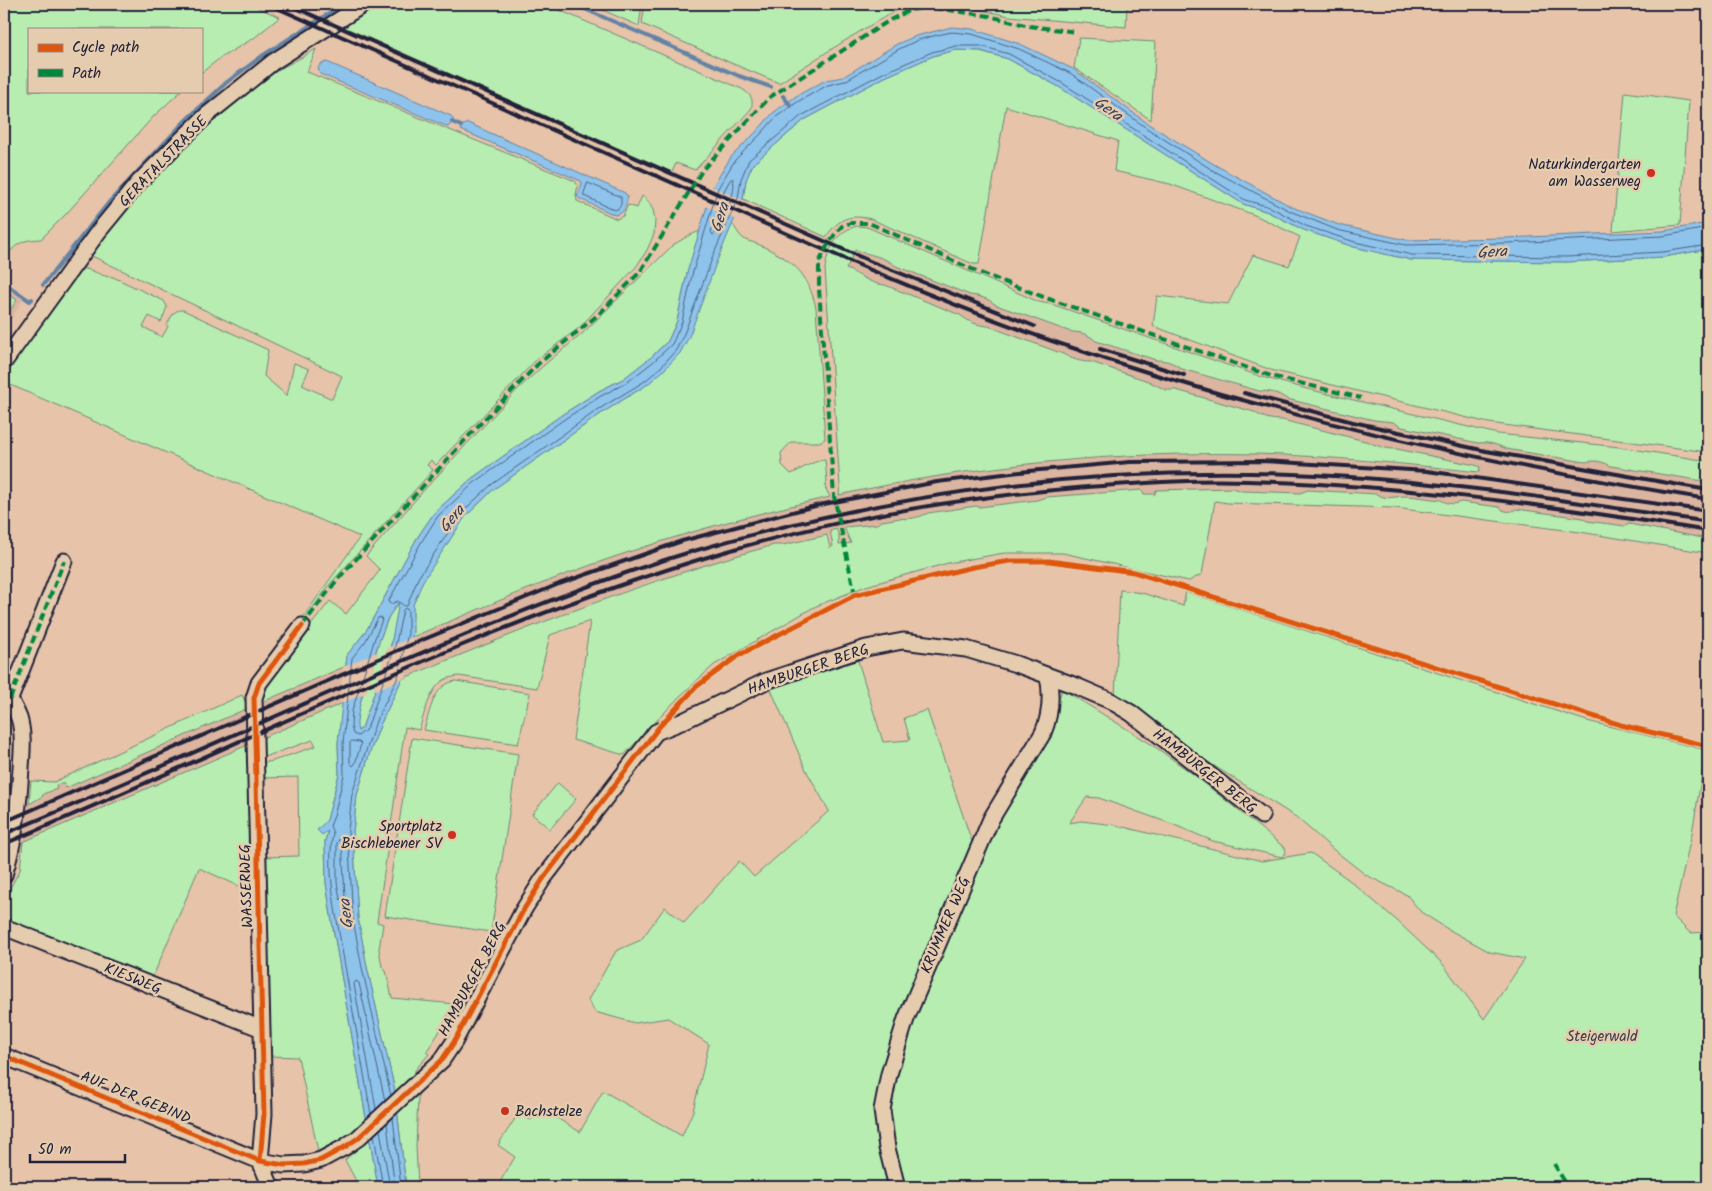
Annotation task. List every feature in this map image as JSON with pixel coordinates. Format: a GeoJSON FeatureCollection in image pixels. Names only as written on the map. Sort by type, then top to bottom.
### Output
{"type":"FeatureCollection","features":[{"type":"Feature","properties":{"kind":"street","name":"GERATALSTRASSE"},"geometry":{"type":"LineString","coordinates":[[4,362],[98,232],[139,182],[176,145],[207,115],[273,62],[364,4]]}},
{"type":"Feature","properties":{"kind":"street"},"geometry":{"type":"LineString","coordinates":[[4,875],[12,848],[19,803],[22,747],[19,719],[7,695],[64,561]]}},
{"type":"Feature","properties":{"kind":"street","name":"WASSERWEG"},"geometry":{"type":"LineString","coordinates":[[260,1161],[264,1114],[254,698],[259,683],[302,626]]}},
{"type":"Feature","properties":{"kind":"street","name":"HAMBURGER BERG"},"geometry":{"type":"LineString","coordinates":[[260,1161],[284,1165],[304,1164],[321,1160],[345,1147],[358,1138],[442,1060],[454,1042],[524,909],[555,864],[656,732],[766,681],[858,650],[890,642],[915,641],[966,649],[1016,664],[1111,701],[1131,713],[1262,816]]}},
{"type":"Feature","properties":{"kind":"street","name":"KRUMMER WEG"},"geometry":{"type":"LineString","coordinates":[[896,1187],[887,1148],[882,1110],[903,1028],[991,820],[1033,752],[1046,726],[1051,704],[1048,676]]}},
{"type":"Feature","properties":{"kind":"street","name":"KIESWEG"},"geometry":{"type":"LineString","coordinates":[[4,927],[262,1029]]}},
{"type":"Feature","properties":{"kind":"street","name":"AUF DER GEBIND"},"geometry":{"type":"LineString","coordinates":[[4,1056],[260,1161]]}},
{"type":"Feature","properties":{"kind":"street"},"geometry":{"type":"LineString","coordinates":[[260,1161],[271,1187]]}},
{"type":"Feature","properties":{"kind":"shaded area"},"geometry":{"type":"Polygon","coordinates":[[[855,250],[878,256],[896,266],[970,295],[980,296],[996,305],[1070,332],[1080,332],[1089,335],[1096,341],[1155,360],[1175,363],[1182,369],[1259,391],[1279,393],[1287,399],[1374,420],[1393,422],[1402,427],[1478,443],[1497,444],[1506,449],[1585,462],[1593,460],[1604,462],[1611,466],[1702,481],[1708,480],[1708,539],[1629,524],[1625,526],[1587,521],[1583,518],[1516,509],[1512,512],[1502,510],[1499,507],[1461,502],[1456,504],[1445,503],[1441,500],[1403,496],[1395,499],[1384,498],[1376,494],[1309,490],[1300,493],[1242,491],[1233,488],[1144,494],[1142,490],[1046,497],[1037,500],[928,513],[867,526],[854,526],[830,531],[831,534],[783,545],[774,545],[665,579],[655,580],[402,679],[412,637],[615,556],[762,512],[939,476],[1028,464],[1145,455],[1255,454],[1326,458],[1479,472],[1397,449],[1378,447],[1369,442],[1282,420],[1272,420],[1254,412],[1176,390],[1166,390],[1148,381],[1091,362],[1071,359],[1063,354],[988,326],[967,321],[960,315],[885,285],[866,281],[858,273],[846,269],[855,250]]]}},
{"type":"Feature","properties":{"kind":"shaded area"},"geometry":{"type":"Polygon","coordinates":[[[4,286],[23,299],[4,331],[4,286]]]}},
{"type":"Feature","properties":{"kind":"shaded area"},"geometry":{"type":"Polygon","coordinates":[[[346,666],[343,703],[4,851],[4,815],[34,802],[42,795],[57,788],[56,786],[63,782],[66,787],[346,666]]]}},
{"type":"Feature","properties":{"kind":"green space"},"geometry":{"type":"Polygon","coordinates":[[[4,4],[249,4],[280,17],[254,38],[220,58],[202,72],[202,28],[28,28],[28,92],[180,92],[153,117],[66,214],[41,239],[20,243],[4,258],[4,4]]]}},
{"type":"Feature","properties":{"kind":"green space"},"geometry":{"type":"Polygon","coordinates":[[[381,4],[545,4],[742,89],[751,98],[751,109],[695,170],[676,163],[672,172],[344,27],[381,4]]]}},
{"type":"Feature","properties":{"kind":"green space"},"geometry":{"type":"Polygon","coordinates":[[[589,4],[642,4],[639,26],[589,4]]]}},
{"type":"Feature","properties":{"kind":"green space"},"geometry":{"type":"Polygon","coordinates":[[[645,4],[916,4],[900,9],[874,23],[779,83],[642,24],[645,4]]]}},
{"type":"Feature","properties":{"kind":"green space"},"geometry":{"type":"Polygon","coordinates":[[[955,4],[1127,4],[1126,27],[1009,16],[955,4]]]}},
{"type":"Feature","properties":{"kind":"green space"},"geometry":{"type":"Polygon","coordinates":[[[1079,38],[1156,42],[1151,120],[1074,68],[1079,38]]]}},
{"type":"Feature","properties":{"kind":"green space"},"geometry":{"type":"Polygon","coordinates":[[[316,49],[307,72],[575,181],[578,186],[577,201],[617,219],[623,216],[628,205],[637,208],[642,196],[648,201],[653,210],[655,220],[654,234],[647,250],[636,267],[579,328],[536,360],[436,465],[431,460],[427,465],[433,470],[330,584],[304,620],[302,619],[360,537],[6,383],[4,386],[4,376],[79,269],[84,269],[113,277],[164,301],[167,307],[161,322],[149,316],[143,327],[162,337],[173,314],[183,310],[268,350],[264,376],[287,396],[294,363],[309,369],[302,385],[332,399],[342,376],[90,255],[144,188],[219,115],[263,79],[316,49]]]}},
{"type":"Feature","properties":{"kind":"green space"},"geometry":{"type":"Polygon","coordinates":[[[956,50],[980,51],[1008,59],[1059,87],[1243,204],[1268,212],[1304,230],[1354,247],[1411,260],[1566,262],[1664,257],[1708,249],[1708,452],[1489,423],[1271,370],[1153,326],[1157,296],[1228,304],[1253,255],[1289,266],[1300,237],[1257,216],[1170,184],[1114,171],[1118,141],[1006,106],[979,264],[973,264],[871,219],[851,217],[845,219],[835,225],[826,237],[743,199],[746,180],[753,164],[804,120],[885,77],[933,56],[956,50]]]}},
{"type":"Feature","properties":{"kind":"green space","name":"Naturkindergarten am Wasserweg"},"geometry":{"type":"Polygon","coordinates":[[[1625,92],[1689,101],[1680,225],[1613,231],[1625,92]]]}},
{"type":"Feature","properties":{"kind":"green space"},"geometry":{"type":"Polygon","coordinates":[[[732,224],[744,239],[760,245],[791,263],[804,277],[813,296],[816,308],[825,439],[819,442],[791,442],[781,453],[782,465],[791,474],[812,463],[825,460],[827,481],[825,487],[830,497],[722,524],[617,556],[540,584],[412,637],[413,605],[422,581],[465,517],[494,489],[602,413],[648,384],[718,258],[732,224]]]}},
{"type":"Feature","properties":{"kind":"green space"},"geometry":{"type":"Polygon","coordinates":[[[858,226],[867,227],[1039,302],[1054,305],[1262,377],[1498,434],[1619,447],[1708,461],[1708,480],[1703,481],[1611,466],[1598,461],[1585,462],[1506,449],[1492,444],[1478,443],[1402,427],[1393,422],[1374,420],[1287,399],[1274,393],[1259,391],[1182,369],[1163,360],[1156,360],[1096,341],[1084,334],[1071,332],[996,305],[983,298],[970,295],[896,266],[881,258],[855,250],[846,269],[869,281],[885,285],[960,315],[973,323],[988,326],[1073,359],[1091,362],[1148,381],[1166,390],[1176,390],[1254,412],[1274,420],[1282,420],[1369,442],[1389,449],[1397,449],[1480,467],[1479,472],[1284,455],[1151,455],[1046,462],[994,468],[839,495],[840,486],[825,269],[828,255],[839,236],[845,231],[858,226]]]}},
{"type":"Feature","properties":{"kind":"green space"},"geometry":{"type":"Polygon","coordinates":[[[700,231],[687,273],[677,321],[668,341],[623,379],[599,391],[563,414],[471,479],[434,513],[417,538],[366,631],[347,655],[346,666],[262,702],[261,689],[330,601],[346,614],[380,570],[366,556],[517,390],[582,334],[673,245],[700,231]]]}},
{"type":"Feature","properties":{"kind":"green space"},"geometry":{"type":"Polygon","coordinates":[[[4,291],[17,300],[4,319],[4,291]]]}},
{"type":"Feature","properties":{"kind":"green space"},"geometry":{"type":"Polygon","coordinates":[[[1233,488],[1242,491],[1300,493],[1308,490],[1376,494],[1387,498],[1413,496],[1441,500],[1451,504],[1461,502],[1499,507],[1507,511],[1516,509],[1583,518],[1587,521],[1625,526],[1629,524],[1708,539],[1708,553],[1580,532],[1395,508],[1215,501],[1202,574],[1189,581],[1063,553],[1004,553],[948,563],[866,586],[814,607],[714,665],[679,697],[624,755],[573,740],[590,621],[550,635],[537,688],[459,676],[444,680],[436,687],[430,698],[419,730],[405,727],[377,922],[383,924],[379,949],[382,967],[386,971],[392,998],[454,1004],[426,1052],[429,1054],[408,1081],[411,1101],[418,1095],[416,1146],[418,1187],[406,1187],[395,1091],[358,918],[353,832],[357,795],[370,752],[381,723],[402,679],[586,606],[726,559],[774,545],[783,545],[827,535],[830,548],[833,546],[830,531],[836,529],[839,535],[839,545],[851,543],[845,527],[877,524],[882,521],[914,518],[928,513],[976,506],[1037,500],[1046,497],[1142,490],[1144,494],[1155,494],[1156,490],[1233,488]]]}},
{"type":"Feature","properties":{"kind":"green space","name":"Steigerwald"},"geometry":{"type":"Polygon","coordinates":[[[1120,590],[1142,593],[1183,606],[1186,592],[1587,721],[1706,750],[1692,833],[1673,916],[1690,933],[1708,932],[1708,1187],[904,1187],[875,1109],[887,1178],[883,1187],[497,1187],[515,1157],[498,1145],[518,1114],[531,1120],[540,1108],[580,1132],[603,1091],[682,1136],[693,1111],[709,1044],[668,1018],[635,1023],[595,1012],[588,1000],[616,951],[641,940],[665,907],[684,923],[739,861],[754,877],[829,811],[806,770],[769,685],[857,658],[883,742],[910,740],[904,718],[927,710],[974,848],[912,1016],[977,859],[1051,727],[1062,689],[1151,744],[1193,774],[1285,848],[1286,852],[1282,857],[1213,841],[1099,798],[1087,797],[1069,823],[1081,821],[1115,825],[1262,861],[1311,853],[1349,880],[1395,919],[1442,963],[1484,1019],[1525,959],[1490,952],[1446,928],[1421,912],[1407,895],[1366,875],[1296,817],[1211,764],[1115,698],[1120,590]]]}},
{"type":"Feature","properties":{"kind":"green space"},"geometry":{"type":"Polygon","coordinates":[[[400,601],[391,645],[362,728],[357,731],[357,713],[380,639],[389,616],[400,601]]]}},
{"type":"Feature","properties":{"kind":"green space"},"geometry":{"type":"Polygon","coordinates":[[[456,681],[530,693],[518,744],[424,730],[437,693],[448,683],[456,681]]]}},
{"type":"Feature","properties":{"kind":"green space"},"geometry":{"type":"Polygon","coordinates":[[[242,695],[248,708],[66,788],[63,783],[56,785],[57,789],[43,794],[43,796],[29,804],[31,781],[54,782],[242,695]]]}},
{"type":"Feature","properties":{"kind":"green space"},"geometry":{"type":"Polygon","coordinates":[[[343,703],[338,743],[339,774],[327,820],[317,830],[328,830],[325,841],[326,883],[378,1187],[357,1187],[345,1160],[359,1148],[356,1129],[318,1151],[298,1057],[269,1056],[264,857],[299,856],[298,777],[262,778],[263,763],[316,746],[313,740],[264,757],[262,756],[260,739],[343,703]]]}},
{"type":"Feature","properties":{"kind":"green space","name":"Sportplatz Bischlebener SV"},"geometry":{"type":"Polygon","coordinates":[[[412,738],[518,754],[491,932],[385,916],[412,738]]]}},
{"type":"Feature","properties":{"kind":"green space"},"geometry":{"type":"Polygon","coordinates":[[[250,744],[248,890],[199,868],[152,979],[4,920],[4,899],[20,870],[23,842],[250,744]]]}},
{"type":"Feature","properties":{"kind":"green space"},"geometry":{"type":"Polygon","coordinates":[[[558,783],[576,799],[550,829],[532,814],[558,783]]]}},
{"type":"Feature","properties":{"kind":"water","name":"Gera"},"geometry":{"type":"Polygon","coordinates":[[[952,27],[972,29],[1020,44],[1073,69],[1150,125],[1217,166],[1292,207],[1339,225],[1406,240],[1506,238],[1663,231],[1708,223],[1708,249],[1664,257],[1566,262],[1411,260],[1354,247],[1304,230],[1268,212],[1243,204],[1059,87],[1008,59],[981,51],[956,50],[933,56],[885,77],[804,120],[753,164],[746,180],[743,199],[718,258],[689,337],[680,353],[648,384],[602,413],[494,489],[465,517],[423,581],[413,605],[413,633],[402,679],[381,723],[370,752],[357,795],[353,832],[358,918],[395,1091],[406,1187],[378,1187],[326,883],[325,841],[328,831],[322,835],[317,830],[327,820],[339,774],[338,743],[347,655],[366,631],[417,538],[434,513],[471,479],[563,414],[599,391],[623,379],[668,341],[677,321],[687,273],[713,186],[731,157],[773,113],[796,96],[826,80],[843,77],[897,44],[916,36],[952,27]],[[399,602],[388,618],[379,641],[359,710],[358,731],[362,728],[391,645],[399,602]]]}},
{"type":"Feature","properties":{"kind":"water"},"geometry":{"type":"Polygon","coordinates":[[[327,62],[451,116],[453,122],[448,127],[320,74],[318,68],[321,64],[327,62]]]}},
{"type":"Feature","properties":{"kind":"water"},"geometry":{"type":"Polygon","coordinates":[[[468,123],[625,193],[628,197],[624,209],[621,213],[615,215],[580,199],[577,196],[582,184],[581,181],[461,130],[461,126],[468,123]]]}},
{"type":"Feature","properties":{"kind":"pier"},"geometry":{"type":"Polygon","coordinates":[[[711,186],[745,201],[737,220],[705,206],[711,186]]]}},
{"type":"Feature","properties":{"kind":"pier"},"geometry":{"type":"Polygon","coordinates":[[[415,636],[405,678],[373,691],[387,648],[415,636]]]}},
{"type":"Feature","properties":{"kind":"pier"},"geometry":{"type":"Polygon","coordinates":[[[379,651],[366,693],[340,704],[343,667],[379,651]]]}},
{"type":"Feature","properties":{"kind":"waterway"},"geometry":{"type":"LineString","coordinates":[[43,285],[110,201],[184,122],[227,82],[262,56],[344,4]]}},
{"type":"Feature","properties":{"kind":"waterway"},"geometry":{"type":"LineString","coordinates":[[573,4],[739,76],[771,87]]}},
{"type":"Feature","properties":{"kind":"waterway"},"geometry":{"type":"LineString","coordinates":[[783,96],[791,106]]}},
{"type":"Feature","properties":{"kind":"waterway"},"geometry":{"type":"LineString","coordinates":[[452,122],[461,126]]}},
{"type":"Feature","properties":{"kind":"waterway"},"geometry":{"type":"LineString","coordinates":[[4,283],[30,301],[32,299]]}},
{"type":"Feature","properties":{"kind":"railway"},"geometry":{"type":"LineString","coordinates":[[268,4],[842,258],[925,293],[1052,341],[1132,368],[1213,392],[1377,435],[1542,470],[1708,499]]}},
{"type":"Feature","properties":{"kind":"railway"},"geometry":{"type":"LineString","coordinates":[[287,4],[872,262],[1034,326]]}},
{"type":"Feature","properties":{"kind":"railway"},"geometry":{"type":"LineString","coordinates":[[1100,349],[1184,375]]}},
{"type":"Feature","properties":{"kind":"railway"},"geometry":{"type":"LineString","coordinates":[[1244,393],[1353,422],[1486,451],[1708,490]]}},
{"type":"Feature","properties":{"kind":"railway"},"geometry":{"type":"LineString","coordinates":[[4,822],[415,643],[559,584],[682,541],[819,505],[937,482],[1130,462],[1263,461],[1427,471],[1708,511]]}},
{"type":"Feature","properties":{"kind":"railway"},"geometry":{"type":"LineString","coordinates":[[4,834],[379,671],[570,593],[648,565],[761,532],[911,500],[987,488],[1063,480],[1139,475],[1293,474],[1449,486],[1708,522]]}},
{"type":"Feature","properties":{"kind":"railway"},"geometry":{"type":"LineString","coordinates":[[4,844],[359,689],[538,615],[629,582],[766,540],[903,510],[995,496],[1088,487],[1188,481],[1248,481],[1364,487],[1479,498],[1594,513],[1708,531]]}},
{"type":"Feature","properties":{"kind":"marked path"},"geometry":{"type":"LineString","coordinates":[[302,626],[337,580],[478,426],[538,364],[599,314],[640,272],[703,169],[770,97],[890,20],[910,10],[928,7],[989,16],[1029,26],[1077,32]]}},
{"type":"Feature","properties":{"kind":"marked path"},"geometry":{"type":"LineString","coordinates":[[855,595],[834,496],[819,289],[819,263],[826,248],[842,226],[850,223],[869,223],[983,274],[1049,299],[1271,376],[1361,398]]}},
{"type":"Feature","properties":{"kind":"marked path"},"geometry":{"type":"LineString","coordinates":[[10,699],[64,561]]}},
{"type":"Feature","properties":{"kind":"marked path"},"geometry":{"type":"LineString","coordinates":[[1554,1164],[1568,1187]]}},
{"type":"Feature","properties":{"kind":"cycle path"},"geometry":{"type":"LineString","coordinates":[[4,1056],[260,1161],[284,1165],[304,1164],[321,1160],[358,1138],[442,1060],[454,1042],[524,909],[543,879],[659,727],[696,687],[739,655],[855,595],[973,567],[1010,561],[1049,561],[1134,572],[1621,725],[1708,746]]}},
{"type":"Feature","properties":{"kind":"cycle path"},"geometry":{"type":"LineString","coordinates":[[260,1161],[264,1114],[254,698],[259,683],[302,626]]}},
{"type":"Feature","properties":{"kind":"place","name":"Naturkindergarten am Wasserweg"},"geometry":{"type":"Point","coordinates":[1651,173]}},
{"type":"Feature","properties":{"kind":"place","name":"Sportplatz Bischlebener SV"},"geometry":{"type":"Point","coordinates":[452,835]}},
{"type":"Feature","properties":{"kind":"place","name":"Bachstelze"},"geometry":{"type":"Point","coordinates":[505,1111]}}]}
